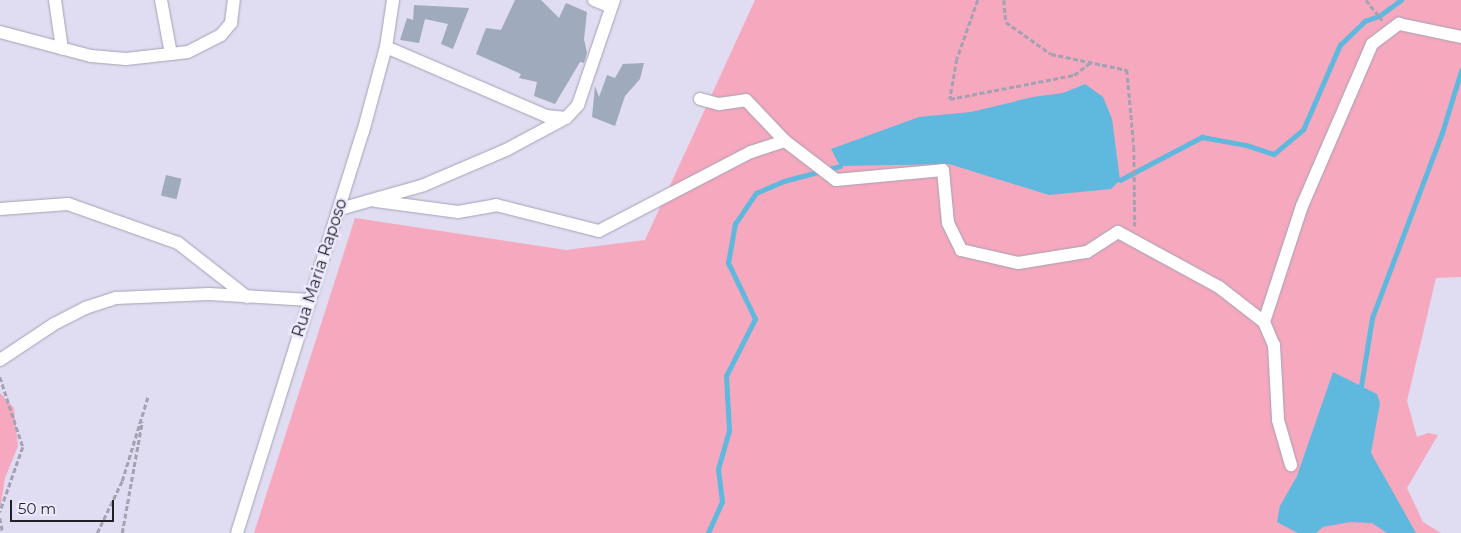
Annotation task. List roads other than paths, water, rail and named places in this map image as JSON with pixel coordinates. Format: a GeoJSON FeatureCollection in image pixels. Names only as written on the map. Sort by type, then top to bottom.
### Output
{"type":"FeatureCollection","features":[{"type":"Feature","properties":{"kind":"street"},"geometry":{"type":"LineString","coordinates":[[55,0],[62,49]]}},
{"type":"Feature","properties":{"kind":"street"},"geometry":{"type":"LineString","coordinates":[[161,0],[171,54]]}},
{"type":"Feature","properties":{"kind":"street"},"geometry":{"type":"LineString","coordinates":[[0,32],[92,56],[126,59],[188,52],[221,35],[231,23],[234,0]]}},
{"type":"Feature","properties":{"kind":"street","name":"Rua Maria Raposo"},"geometry":{"type":"LineString","coordinates":[[237,533],[340,209],[386,47],[393,0]]}},
{"type":"Feature","properties":{"kind":"street"},"geometry":{"type":"LineString","coordinates":[[340,209],[376,201],[424,186],[506,150],[541,128],[566,118],[578,105],[612,3],[594,0]]}},
{"type":"Feature","properties":{"kind":"street"},"geometry":{"type":"LineString","coordinates":[[1264,322],[1302,206],[1372,44],[1399,24],[1461,37]]}},
{"type":"Feature","properties":{"kind":"street"},"geometry":{"type":"LineString","coordinates":[[386,47],[546,116],[566,118]]}},
{"type":"Feature","properties":{"kind":"street"},"geometry":{"type":"LineString","coordinates":[[700,99],[719,104],[746,100],[785,141],[836,180],[944,170],[948,223],[961,250],[1018,263],[1087,252],[1118,232],[1219,288],[1264,322],[1274,346],[1278,420],[1292,465]]}},
{"type":"Feature","properties":{"kind":"street"},"geometry":{"type":"LineString","coordinates":[[376,201],[458,212],[496,204],[599,231],[751,152],[785,141]]}},
{"type":"Feature","properties":{"kind":"street"},"geometry":{"type":"LineString","coordinates":[[0,209],[68,204],[86,210],[178,243],[247,296]]}},
{"type":"Feature","properties":{"kind":"street"},"geometry":{"type":"LineString","coordinates":[[0,360],[54,324],[85,308],[116,298],[158,294],[247,296],[310,300]]}},
{"type":"Feature","properties":{"kind":"water"},"geometry":{"type":"Polygon","coordinates":[[[1085,84],[1103,97],[1112,119],[1120,180],[1111,189],[1049,195],[949,164],[840,166],[831,149],[919,117],[971,112],[1033,97],[1063,93],[1085,84]]]}},
{"type":"Feature","properties":{"kind":"water"},"geometry":{"type":"Polygon","coordinates":[[[1333,372],[1377,394],[1380,403],[1371,453],[1416,533],[1387,533],[1372,523],[1350,522],[1323,527],[1316,533],[1298,533],[1277,522],[1280,506],[1297,476],[1333,372]]]}},
{"type":"Feature","properties":{"kind":"waterway"},"geometry":{"type":"LineString","coordinates":[[1120,180],[1202,137],[1246,145],[1274,154],[1303,130],[1340,45],[1365,21],[1379,16],[1401,0]]}},
{"type":"Feature","properties":{"kind":"waterway"},"geometry":{"type":"LineString","coordinates":[[1361,386],[1372,318],[1442,133],[1461,71]]}},
{"type":"Feature","properties":{"kind":"waterway"},"geometry":{"type":"LineString","coordinates":[[708,533],[722,502],[718,469],[729,431],[726,376],[755,319],[728,263],[735,224],[756,193],[784,181],[840,166]]}}]}
